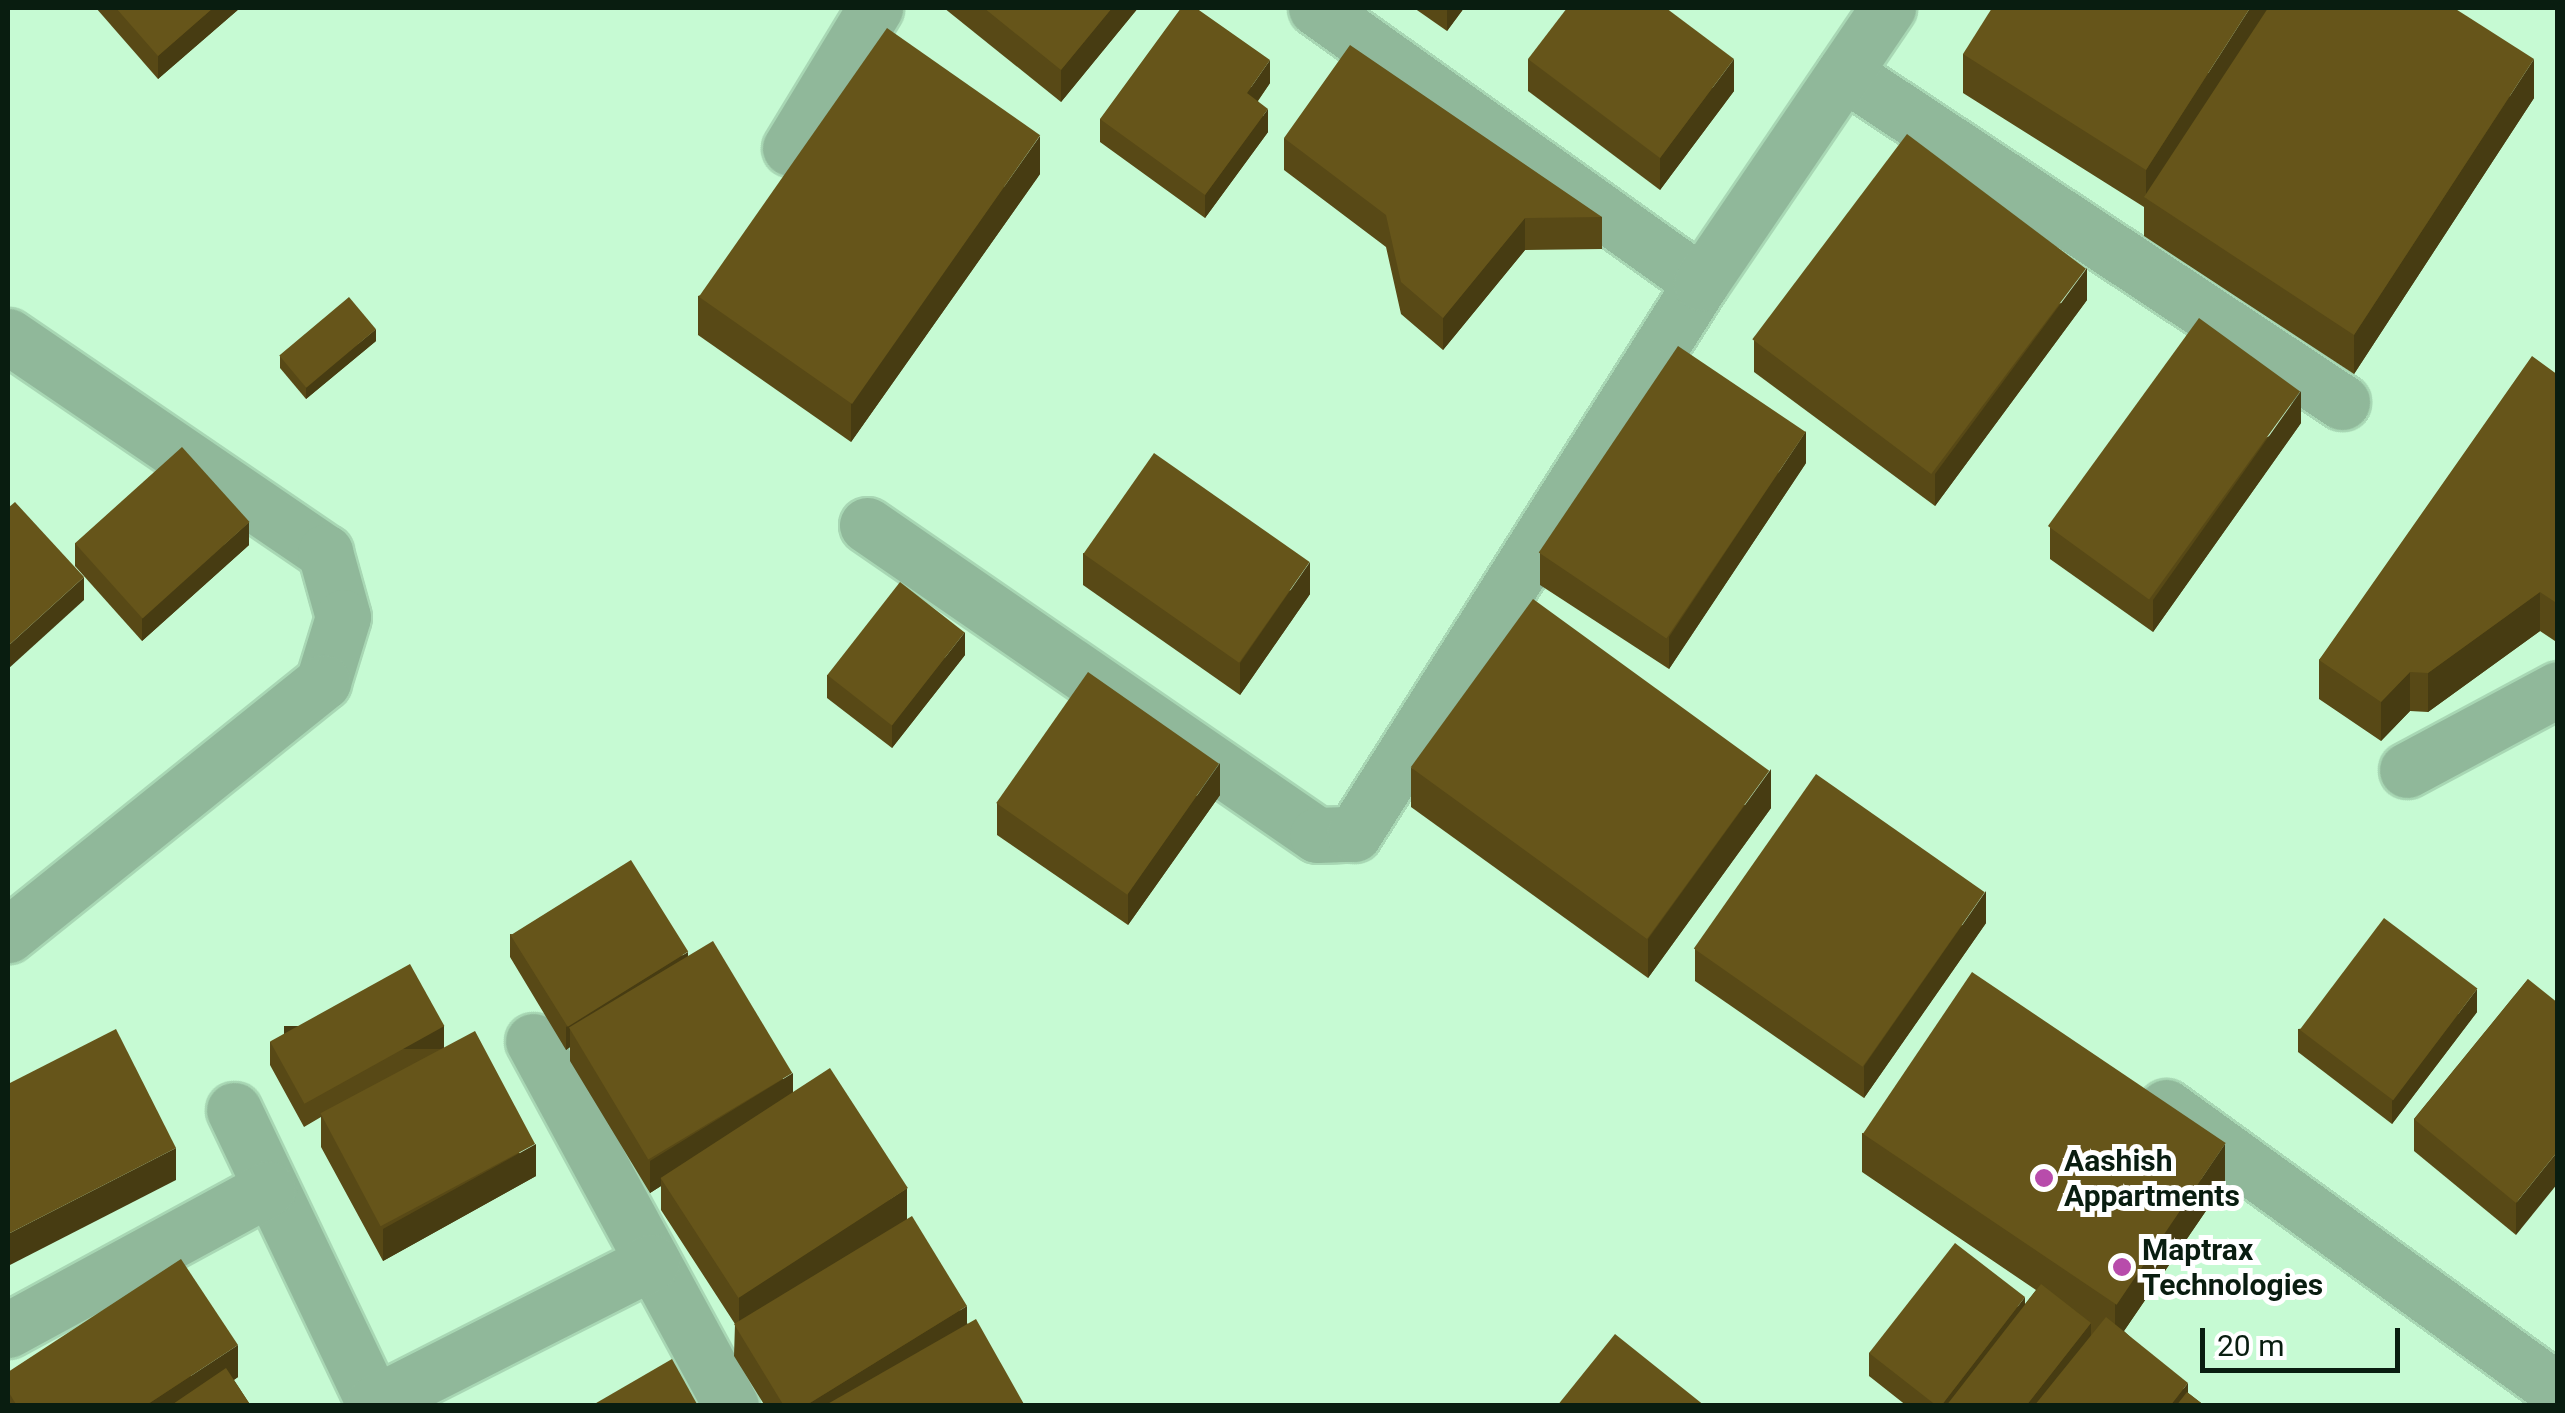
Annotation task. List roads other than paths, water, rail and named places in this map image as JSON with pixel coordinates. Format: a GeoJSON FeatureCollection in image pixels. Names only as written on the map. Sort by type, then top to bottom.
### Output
{"type":"FeatureCollection","features":[{"type":"Feature","properties":{"kind":"street"},"geometry":{"type":"LineString","coordinates":[[790,148],[875,8]]}},
{"type":"Feature","properties":{"kind":"street"},"geometry":{"type":"LineString","coordinates":[[1316,8],[1701,283]]}},
{"type":"Feature","properties":{"kind":"street"},"geometry":{"type":"LineString","coordinates":[[867,525],[1317,835],[1345,838],[1701,283],[1888,8]]}},
{"type":"Feature","properties":{"kind":"street"},"geometry":{"type":"LineString","coordinates":[[1844,74],[2342,402]]}},
{"type":"Feature","properties":{"kind":"street"},"geometry":{"type":"LineString","coordinates":[[8,336],[325,552],[343,617],[323,682],[8,935]]}},
{"type":"Feature","properties":{"kind":"street"},"geometry":{"type":"LineString","coordinates":[[2407,770],[2558,689]]}},
{"type":"Feature","properties":{"kind":"street"},"geometry":{"type":"LineString","coordinates":[[533,1041],[731,1406]]}},
{"type":"Feature","properties":{"kind":"street"},"geometry":{"type":"LineString","coordinates":[[2128,1079],[2558,1391]]}},
{"type":"Feature","properties":{"kind":"street"},"geometry":{"type":"LineString","coordinates":[[234,1110],[268,1189],[375,1404],[652,1262]]}},
{"type":"Feature","properties":{"kind":"street"},"geometry":{"type":"LineString","coordinates":[[8,1330],[268,1189]]}},
{"type":"Feature","properties":{"kind":"place","name":"Aashish Appartments"},"geometry":{"type":"Point","coordinates":[2044,1178]}},
{"type":"Feature","properties":{"kind":"place","name":"Maptrax Technologies"},"geometry":{"type":"Point","coordinates":[2122,1267]}}]}
